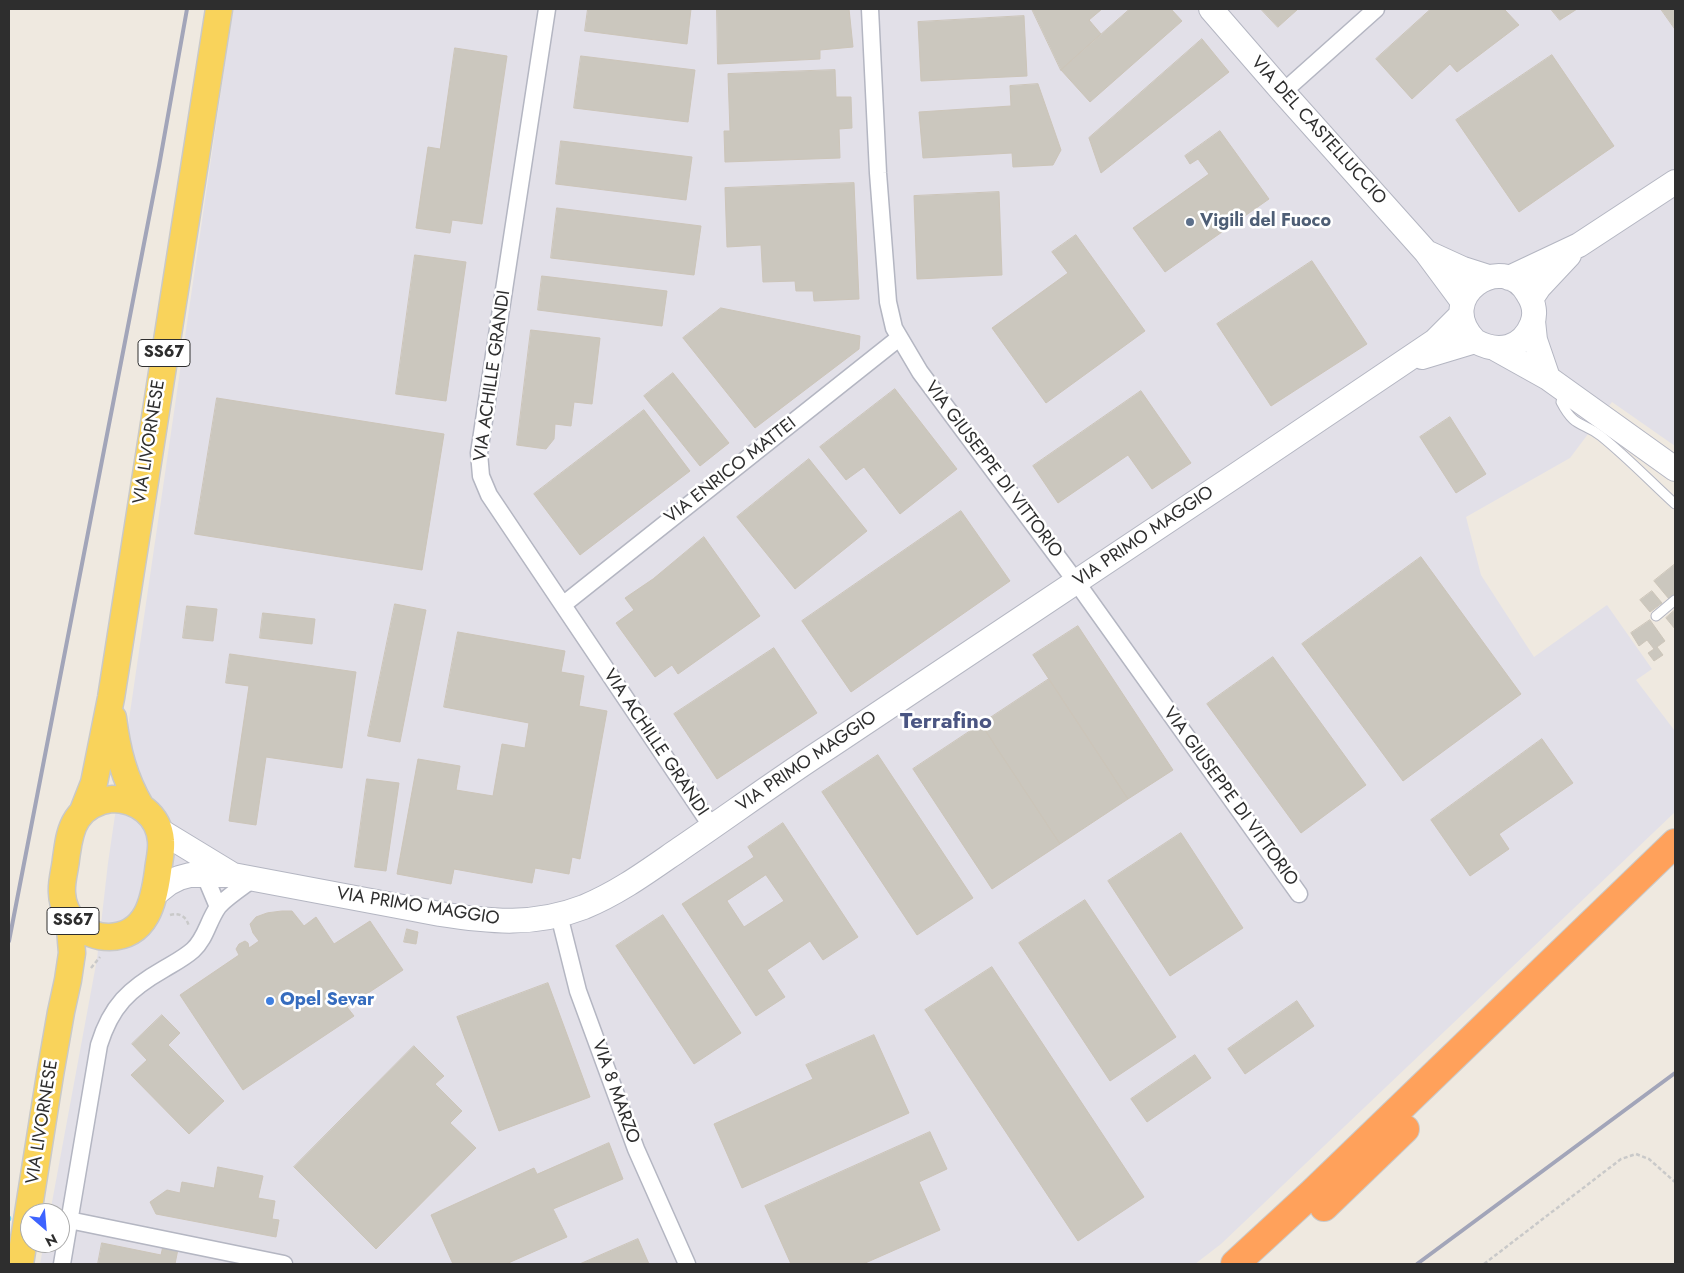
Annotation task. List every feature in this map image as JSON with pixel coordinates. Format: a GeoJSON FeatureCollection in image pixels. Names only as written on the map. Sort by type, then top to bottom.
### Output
{"type":"FeatureCollection","features":[{"type":"Feature","properties":{"kind":"highway"},"geometry":{"type":"LineString","coordinates":[[1235,1264],[1311,1194],[1675,843]]}},
{"type":"Feature","properties":{"kind":"highway"},"geometry":{"type":"LineString","coordinates":[[1263,1264],[1364,1170],[1675,867]]}},
{"type":"Feature","properties":{"kind":"main road","name":"VIA LIVORNESE"},"geometry":{"type":"LineString","coordinates":[[79,976],[72,953],[69,916],[63,903],[62,892],[71,831],[83,811],[94,783],[111,698],[219,9]]}},
{"type":"Feature","properties":{"kind":"main road","name":"VIA DEL CASTELLUCCIO"},"geometry":{"type":"LineString","coordinates":[[1211,9],[1426,252],[1462,309]]}},
{"type":"Feature","properties":{"kind":"main road","name":"VIA PRIMO MAGGIO"},"geometry":{"type":"LineString","coordinates":[[155,894],[169,883],[190,875],[244,876],[440,914],[512,922],[531,921],[558,915],[614,894],[819,753],[1076,583],[1435,341],[1462,309],[1468,291],[1477,283],[1498,278],[1579,245],[1675,182]]}},
{"type":"Feature","properties":{"kind":"main road","name":"VIA PRIMO MAGGIO"},"geometry":{"type":"LineString","coordinates":[[1399,366],[1486,345],[1509,347],[1520,341],[1528,332],[1539,287],[1579,245]]}},
{"type":"Feature","properties":{"kind":"main road"},"geometry":{"type":"LineString","coordinates":[[1426,252],[1463,269],[1519,283],[1526,290],[1532,310],[1535,340],[1556,384]]}},
{"type":"Feature","properties":{"kind":"main road"},"geometry":{"type":"LineString","coordinates":[[1462,309],[1463,325],[1468,334],[1556,384],[1675,469]]}},
{"type":"Feature","properties":{"kind":"main road","name":"VIA LIVORNESE"},"geometry":{"type":"LineString","coordinates":[[20,1264],[61,1012],[89,953],[108,946],[137,927],[151,908],[155,894],[161,847],[160,830],[150,815],[141,807],[126,780],[116,744],[111,698]]}},
{"type":"Feature","properties":{"kind":"main road"},"geometry":{"type":"LineString","coordinates":[[83,811],[104,800],[112,799],[129,801],[141,807]]}},
{"type":"Feature","properties":{"kind":"main road","name":"VIA PRIMO MAGGIO"},"geometry":{"type":"LineString","coordinates":[[160,830],[244,876]]}},
{"type":"Feature","properties":{"kind":"main road","name":"SS67"},"geometry":{"type":"LineString","coordinates":[[69,916],[77,926],[88,933],[100,936],[108,946]]}},
{"type":"Feature","properties":{"kind":"street","name":"VIA ACHILLE GRANDI"},"geometry":{"type":"LineString","coordinates":[[547,9],[479,453],[481,476],[489,495],[712,827]]}},
{"type":"Feature","properties":{"kind":"street","name":"VIA GIUSEPPE DI VITTORIO"},"geometry":{"type":"LineString","coordinates":[[870,9],[878,173],[888,302],[890,316],[899,338],[920,372],[1076,583],[1299,894]]}},
{"type":"Feature","properties":{"kind":"street"},"geometry":{"type":"LineString","coordinates":[[1283,92],[1376,9]]}},
{"type":"Feature","properties":{"kind":"street","name":"VIA ENRICO MATTEI"},"geometry":{"type":"LineString","coordinates":[[564,604],[899,338]]}},
{"type":"Feature","properties":{"kind":"street"},"geometry":{"type":"LineString","coordinates":[[204,876],[218,907]]}},
{"type":"Feature","properties":{"kind":"street"},"geometry":{"type":"LineString","coordinates":[[70,1214],[99,1045],[109,1018],[117,1006],[142,982],[182,959],[193,950],[201,941],[218,907],[244,876]]}},
{"type":"Feature","properties":{"kind":"street","name":"VIA 8 MARZO"},"geometry":{"type":"LineString","coordinates":[[558,915],[578,991],[636,1149],[687,1264]]}},
{"type":"Feature","properties":{"kind":"street"},"geometry":{"type":"LineString","coordinates":[[70,1220],[284,1264]]}},
{"type":"Feature","properties":{"kind":"lane"},"geometry":{"type":"LineString","coordinates":[[1556,384],[1561,402],[1568,415],[1577,424],[1600,435],[1675,504]]}},
{"type":"Feature","properties":{"kind":"lane"},"geometry":{"type":"LineString","coordinates":[[1656,616],[1675,600]]}},
{"type":"Feature","properties":{"kind":"path"},"geometry":{"type":"LineString","coordinates":[[166,917],[172,914],[182,916],[189,925],[188,934]]}},
{"type":"Feature","properties":{"kind":"path"},"geometry":{"type":"LineString","coordinates":[[79,976],[108,946]]}},
{"type":"Feature","properties":{"kind":"path"},"geometry":{"type":"LineString","coordinates":[[1484,1264],[1621,1159],[1636,1154],[1649,1159],[1675,1182]]}},
{"type":"Feature","properties":{"kind":"shaded area"},"geometry":{"type":"Polygon","coordinates":[[[233,9],[1675,9],[1675,446],[1612,402],[1570,458],[1466,517],[1481,575],[1534,657],[1607,605],[1652,669],[1636,680],[1675,731],[1675,812],[1221,1244],[1195,1264],[40,1264],[42,1253],[70,1253],[70,1203],[52,1203],[97,959],[108,863],[233,9]]]}},
{"type":"Feature","properties":{"kind":"building"},"geometry":{"type":"Polygon","coordinates":[[[588,9],[691,9],[687,44],[585,31],[588,9]]]}},
{"type":"Feature","properties":{"kind":"building"},"geometry":{"type":"Polygon","coordinates":[[[717,9],[849,9],[853,47],[820,50],[820,59],[718,64],[717,9]]]}},
{"type":"Feature","properties":{"kind":"building"},"geometry":{"type":"Polygon","coordinates":[[[1032,9],[1102,9],[1089,20],[1101,34],[1061,70],[1032,9]]]}},
{"type":"Feature","properties":{"kind":"building"},"geometry":{"type":"Polygon","coordinates":[[[1130,9],[1171,9],[1182,21],[1090,102],[1061,70],[1130,9]]]}},
{"type":"Feature","properties":{"kind":"building"},"geometry":{"type":"Polygon","coordinates":[[[1261,9],[1298,9],[1278,27],[1261,9]]]}},
{"type":"Feature","properties":{"kind":"building"},"geometry":{"type":"Polygon","coordinates":[[[1431,9],[1504,9],[1519,25],[1457,72],[1450,64],[1412,99],[1376,59],[1431,9]]]}},
{"type":"Feature","properties":{"kind":"building"},"geometry":{"type":"Polygon","coordinates":[[[1551,9],[1577,9],[1560,20],[1551,9]]]}},
{"type":"Feature","properties":{"kind":"building"},"geometry":{"type":"Polygon","coordinates":[[[1661,9],[1675,9],[1675,29],[1661,9]]]}},
{"type":"Feature","properties":{"kind":"building"},"geometry":{"type":"Polygon","coordinates":[[[1024,16],[1027,76],[921,81],[918,22],[1024,16]]]}},
{"type":"Feature","properties":{"kind":"building"},"geometry":{"type":"Polygon","coordinates":[[[1202,39],[1229,72],[1101,173],[1089,138],[1202,39]]]}},
{"type":"Feature","properties":{"kind":"building"},"geometry":{"type":"Polygon","coordinates":[[[455,48],[507,56],[482,224],[452,220],[450,233],[416,228],[428,147],[440,149],[455,48]]]}},
{"type":"Feature","properties":{"kind":"building"},"geometry":{"type":"Polygon","coordinates":[[[1552,55],[1614,146],[1519,212],[1456,120],[1552,55]]]}},
{"type":"Feature","properties":{"kind":"building"},"geometry":{"type":"Polygon","coordinates":[[[581,56],[695,70],[688,122],[574,108],[581,56]]]}},
{"type":"Feature","properties":{"kind":"building"},"geometry":{"type":"Polygon","coordinates":[[[835,70],[836,97],[851,97],[852,128],[839,129],[840,158],[725,162],[724,131],[730,131],[728,74],[835,70]]]}},
{"type":"Feature","properties":{"kind":"building"},"geometry":{"type":"Polygon","coordinates":[[[1038,84],[1061,150],[1053,165],[1013,167],[1012,153],[923,158],[919,112],[1011,106],[1010,86],[1038,84]]]}},
{"type":"Feature","properties":{"kind":"building"},"geometry":{"type":"Polygon","coordinates":[[[1220,131],[1269,199],[1165,272],[1133,228],[1209,174],[1198,159],[1190,164],[1185,156],[1220,131]]]}},
{"type":"Feature","properties":{"kind":"building"},"geometry":{"type":"Polygon","coordinates":[[[561,141],[692,157],[686,200],[556,184],[561,141]]]}},
{"type":"Feature","properties":{"kind":"building"},"geometry":{"type":"Polygon","coordinates":[[[854,183],[859,299],[814,301],[813,291],[796,291],[795,281],[763,282],[761,245],[727,247],[725,188],[854,183]]]}},
{"type":"Feature","properties":{"kind":"building"},"geometry":{"type":"Polygon","coordinates":[[[999,192],[1002,275],[917,279],[914,196],[999,192]]]}},
{"type":"Feature","properties":{"kind":"building"},"geometry":{"type":"Polygon","coordinates":[[[557,208],[701,226],[694,275],[551,258],[557,208]]]}},
{"type":"Feature","properties":{"kind":"building"},"geometry":{"type":"Polygon","coordinates":[[[1076,235],[1145,331],[1046,403],[992,328],[1068,273],[1052,252],[1076,235]]]}},
{"type":"Feature","properties":{"kind":"building"},"geometry":{"type":"Polygon","coordinates":[[[415,255],[466,262],[446,401],[396,394],[415,255]]]}},
{"type":"Feature","properties":{"kind":"building"},"geometry":{"type":"Polygon","coordinates":[[[1312,261],[1367,344],[1271,406],[1217,324],[1312,261]]]}},
{"type":"Feature","properties":{"kind":"building"},"geometry":{"type":"Polygon","coordinates":[[[542,276],[667,291],[662,326],[538,310],[542,276]]]}},
{"type":"Feature","properties":{"kind":"building"},"geometry":{"type":"Polygon","coordinates":[[[721,308],[860,336],[859,349],[755,428],[683,338],[721,308]]]}},
{"type":"Feature","properties":{"kind":"building"},"geometry":{"type":"Polygon","coordinates":[[[531,330],[600,338],[592,404],[574,402],[571,426],[555,424],[554,439],[546,449],[517,445],[531,330]]]}},
{"type":"Feature","properties":{"kind":"building"},"geometry":{"type":"Polygon","coordinates":[[[673,373],[729,443],[700,466],[644,396],[673,373]]]}},
{"type":"Feature","properties":{"kind":"building"},"geometry":{"type":"Polygon","coordinates":[[[895,389],[957,469],[900,514],[864,467],[846,480],[820,447],[895,389]]]}},
{"type":"Feature","properties":{"kind":"building"},"geometry":{"type":"Polygon","coordinates":[[[1141,391],[1191,463],[1152,489],[1128,455],[1058,503],[1033,466],[1141,391]]]}},
{"type":"Feature","properties":{"kind":"building"},"geometry":{"type":"Polygon","coordinates":[[[217,398],[444,434],[422,570],[195,534],[217,398]]]}},
{"type":"Feature","properties":{"kind":"building"},"geometry":{"type":"Polygon","coordinates":[[[644,410],[690,471],[580,555],[534,494],[644,410]]]}},
{"type":"Feature","properties":{"kind":"building"},"geometry":{"type":"Polygon","coordinates":[[[1450,417],[1486,474],[1456,493],[1420,437],[1450,417]]]}},
{"type":"Feature","properties":{"kind":"building"},"geometry":{"type":"Polygon","coordinates":[[[809,459],[867,531],[795,589],[737,517],[809,459]]]}},
{"type":"Feature","properties":{"kind":"building"},"geometry":{"type":"Polygon","coordinates":[[[961,511],[1010,581],[851,692],[802,621],[961,511]]]}},
{"type":"Feature","properties":{"kind":"building"},"geometry":{"type":"Polygon","coordinates":[[[704,537],[760,616],[678,674],[672,665],[655,677],[616,623],[634,610],[625,598],[653,579],[704,537]]]}},
{"type":"Feature","properties":{"kind":"building"},"geometry":{"type":"Polygon","coordinates":[[[1421,557],[1521,694],[1403,781],[1302,644],[1421,557]]]}},
{"type":"Feature","properties":{"kind":"building"},"geometry":{"type":"Polygon","coordinates":[[[1675,564],[1675,594],[1669,599],[1654,581],[1675,564]]]}},
{"type":"Feature","properties":{"kind":"building"},"geometry":{"type":"Polygon","coordinates":[[[1652,591],[1662,603],[1650,612],[1640,600],[1652,591]]]}},
{"type":"Feature","properties":{"kind":"building"},"geometry":{"type":"Polygon","coordinates":[[[395,604],[426,610],[400,742],[368,736],[395,604]]]}},
{"type":"Feature","properties":{"kind":"building"},"geometry":{"type":"Polygon","coordinates":[[[187,606],[217,609],[213,641],[183,638],[187,606]]]}},
{"type":"Feature","properties":{"kind":"building"},"geometry":{"type":"Polygon","coordinates":[[[1675,610],[1675,629],[1666,618],[1675,610]]]}},
{"type":"Feature","properties":{"kind":"building"},"geometry":{"type":"Polygon","coordinates":[[[263,613],[315,619],[312,644],[260,638],[263,613]]]}},
{"type":"Feature","properties":{"kind":"building"},"geometry":{"type":"Polygon","coordinates":[[[1650,620],[1665,641],[1657,647],[1663,655],[1654,661],[1648,653],[1654,649],[1647,640],[1639,646],[1631,633],[1650,620]]]}},
{"type":"Feature","properties":{"kind":"building"},"geometry":{"type":"Polygon","coordinates":[[[1078,626],[1173,770],[1128,799],[1033,655],[1078,626]]]}},
{"type":"Feature","properties":{"kind":"building"},"geometry":{"type":"Polygon","coordinates":[[[458,632],[565,651],[561,672],[584,676],[579,706],[607,711],[580,859],[572,857],[569,874],[535,868],[532,883],[454,869],[451,884],[397,874],[418,759],[460,766],[456,790],[493,796],[502,744],[525,748],[529,723],[444,707],[458,632]]]}},
{"type":"Feature","properties":{"kind":"building"},"geometry":{"type":"Polygon","coordinates":[[[774,648],[817,713],[717,779],[674,714],[774,648]]]}},
{"type":"Feature","properties":{"kind":"building"},"geometry":{"type":"Polygon","coordinates":[[[230,654],[356,672],[342,768],[266,757],[256,825],[229,821],[249,686],[226,683],[230,654]]]}},
{"type":"Feature","properties":{"kind":"building"},"geometry":{"type":"Polygon","coordinates":[[[1273,657],[1366,785],[1301,833],[1207,704],[1273,657]]]}},
{"type":"Feature","properties":{"kind":"building"},"geometry":{"type":"Polygon","coordinates":[[[1049,679],[1128,799],[1060,844],[981,724],[1049,679]]]}},
{"type":"Feature","properties":{"kind":"building"},"geometry":{"type":"Polygon","coordinates":[[[981,724],[1060,844],[992,889],[913,769],[981,724]]]}},
{"type":"Feature","properties":{"kind":"building"},"geometry":{"type":"Polygon","coordinates":[[[1542,739],[1573,783],[1499,834],[1509,849],[1470,876],[1431,820],[1542,739]]]}},
{"type":"Feature","properties":{"kind":"building"},"geometry":{"type":"Polygon","coordinates":[[[878,755],[973,898],[917,935],[822,792],[878,755]]]}},
{"type":"Feature","properties":{"kind":"building"},"geometry":{"type":"Polygon","coordinates":[[[367,779],[399,783],[386,871],[355,867],[367,779]]]}},
{"type":"Feature","properties":{"kind":"building"},"geometry":{"type":"Polygon","coordinates":[[[783,823],[858,937],[823,960],[810,941],[767,970],[785,997],[756,1016],[682,904],[754,857],[748,847],[783,823]],[[766,875],[727,901],[744,927],[784,901],[766,875]]]}},
{"type":"Feature","properties":{"kind":"building"},"geometry":{"type":"Polygon","coordinates":[[[1181,833],[1243,928],[1170,976],[1108,881],[1181,833]]]}},
{"type":"Feature","properties":{"kind":"building"},"geometry":{"type":"Polygon","coordinates":[[[1085,900],[1176,1037],[1110,1081],[1019,943],[1085,900]]]}},
{"type":"Feature","properties":{"kind":"building","name":"Opel Sevar"},"geometry":{"type":"Polygon","coordinates":[[[282,911],[292,911],[304,926],[316,917],[334,944],[370,921],[403,970],[347,1007],[354,1016],[243,1090],[180,995],[239,955],[236,949],[239,944],[245,941],[248,943],[249,948],[259,941],[253,933],[250,924],[256,917],[282,911]]]}},
{"type":"Feature","properties":{"kind":"building"},"geometry":{"type":"Polygon","coordinates":[[[663,915],[741,1033],[694,1064],[616,946],[663,915]]]}},
{"type":"Feature","properties":{"kind":"building"},"geometry":{"type":"Polygon","coordinates":[[[407,929],[418,932],[416,944],[404,942],[407,929]]]}},
{"type":"Feature","properties":{"kind":"building"},"geometry":{"type":"Polygon","coordinates":[[[992,967],[1144,1197],[1078,1241],[925,1010],[992,967]]]}},
{"type":"Feature","properties":{"kind":"building"},"geometry":{"type":"Polygon","coordinates":[[[548,983],[590,1097],[499,1131],[457,1017],[548,983]]]}},
{"type":"Feature","properties":{"kind":"building"},"geometry":{"type":"Polygon","coordinates":[[[1297,1001],[1314,1026],[1245,1074],[1228,1049],[1297,1001]]]}},
{"type":"Feature","properties":{"kind":"building"},"geometry":{"type":"Polygon","coordinates":[[[162,1015],[180,1033],[168,1045],[224,1101],[189,1134],[131,1075],[147,1060],[132,1044],[162,1015]]]}},
{"type":"Feature","properties":{"kind":"building"},"geometry":{"type":"Polygon","coordinates":[[[874,1035],[909,1113],[742,1188],[714,1124],[813,1079],[806,1065],[874,1035]]]}},
{"type":"Feature","properties":{"kind":"building"},"geometry":{"type":"Polygon","coordinates":[[[414,1046],[444,1076],[435,1084],[462,1111],[450,1123],[476,1148],[376,1249],[294,1167],[414,1046]]]}},
{"type":"Feature","properties":{"kind":"building"},"geometry":{"type":"Polygon","coordinates":[[[1195,1055],[1211,1078],[1147,1122],[1131,1099],[1195,1055]]]}},
{"type":"Feature","properties":{"kind":"building"},"geometry":{"type":"Polygon","coordinates":[[[930,1132],[947,1169],[919,1182],[940,1230],[863,1264],[791,1264],[765,1206],[930,1132]]]}},
{"type":"Feature","properties":{"kind":"building"},"geometry":{"type":"Polygon","coordinates":[[[609,1143],[623,1179],[553,1209],[567,1237],[506,1264],[453,1264],[431,1215],[534,1168],[537,1174],[609,1143]]]}},
{"type":"Feature","properties":{"kind":"building"},"geometry":{"type":"Polygon","coordinates":[[[218,1167],[263,1176],[258,1198],[275,1201],[272,1219],[279,1220],[276,1237],[156,1214],[150,1202],[167,1190],[180,1193],[182,1182],[214,1188],[218,1167]]]}},
{"type":"Feature","properties":{"kind":"building"},"geometry":{"type":"Polygon","coordinates":[[[638,1239],[649,1264],[580,1264],[638,1239]]]}},
{"type":"Feature","properties":{"kind":"building"},"geometry":{"type":"Polygon","coordinates":[[[102,1243],[161,1255],[163,1246],[178,1249],[175,1264],[98,1264],[102,1243]]]}},
{"type":"Feature","properties":{"kind":"railway"},"geometry":{"type":"LineString","coordinates":[[9,941],[159,166],[187,9]]}},
{"type":"Feature","properties":{"kind":"railway"},"geometry":{"type":"LineString","coordinates":[[1417,1264],[1675,1073]]}},
{"type":"Feature","properties":{"kind":"place","name":"Vigili del Fuoco"},"geometry":{"type":"Point","coordinates":[1190,222]}},
{"type":"Feature","properties":{"kind":"place","name":"Opel Sevar"},"geometry":{"type":"Point","coordinates":[270,1001]}},
{"type":"Feature","properties":{"kind":"district","name":"Terrafino"},"geometry":{"type":"Point","coordinates":[946,723]}}]}
